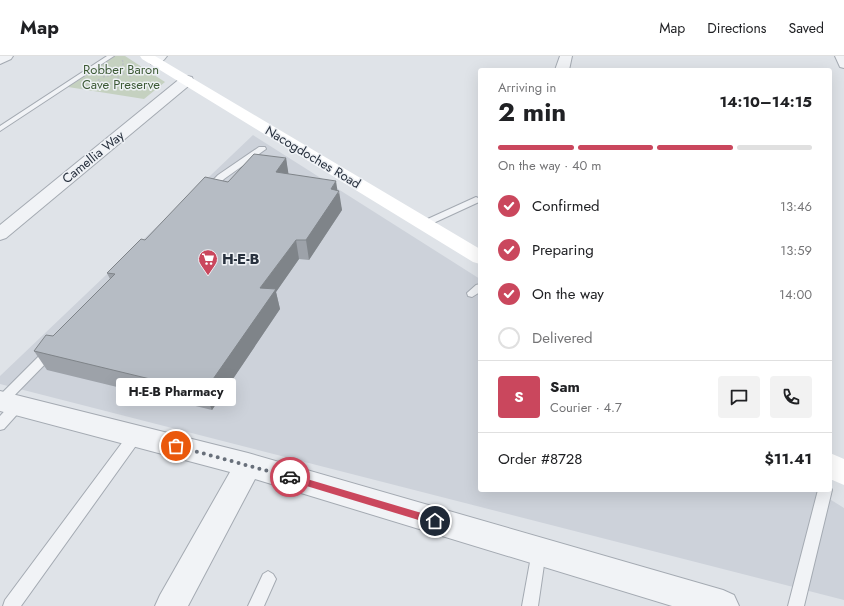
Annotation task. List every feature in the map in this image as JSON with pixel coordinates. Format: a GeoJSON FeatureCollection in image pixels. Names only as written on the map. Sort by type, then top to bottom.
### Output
{"type":"FeatureCollection","features":[{"type":"Feature","properties":{"kind":"main road","name":"Nacogdoches Road"},"geometry":{"type":"LineString","coordinates":[[154,58],[187,80],[478,257]]}},
{"type":"Feature","properties":{"kind":"street"},"geometry":{"type":"LineString","coordinates":[[0,60],[7,56]]}},
{"type":"Feature","properties":{"kind":"street"},"geometry":{"type":"LineString","coordinates":[[563,68],[566,56]]}},
{"type":"Feature","properties":{"kind":"street"},"geometry":{"type":"LineString","coordinates":[[841,56],[844,64]]}},
{"type":"Feature","properties":{"kind":"street","name":"Camellia Way"},"geometry":{"type":"LineString","coordinates":[[0,234],[187,80]]}},
{"type":"Feature","properties":{"kind":"street"},"geometry":{"type":"LineString","coordinates":[[5,408],[135,436],[248,465],[723,606]]}},
{"type":"Feature","properties":{"kind":"street"},"geometry":{"type":"LineString","coordinates":[[171,606],[248,465]]}},
{"type":"Feature","properties":{"kind":"lane"},"geometry":{"type":"LineString","coordinates":[[0,129],[111,56]]}},
{"type":"Feature","properties":{"kind":"lane"},"geometry":{"type":"LineString","coordinates":[[199,199],[221,177],[262,149]]}},
{"type":"Feature","properties":{"kind":"lane"},"geometry":{"type":"LineString","coordinates":[[424,224],[476,200]]}},
{"type":"Feature","properties":{"kind":"lane"},"geometry":{"type":"LineString","coordinates":[[5,408],[57,345]]}},
{"type":"Feature","properties":{"kind":"lane"},"geometry":{"type":"LineString","coordinates":[[11,606],[135,436]]}},
{"type":"Feature","properties":{"kind":"lane"},"geometry":{"type":"LineString","coordinates":[[796,606],[827,492]]}},
{"type":"Feature","properties":{"kind":"lane"},"geometry":{"type":"LineString","coordinates":[[530,606],[539,551]]}},
{"type":"Feature","properties":{"kind":"lane"},"geometry":{"type":"LineString","coordinates":[[256,606],[268,579]]}},
{"type":"Feature","properties":{"kind":"path"},"geometry":{"type":"LineString","coordinates":[[121,72],[115,83],[131,84],[171,94]]}},
{"type":"Feature","properties":{"kind":"path"},"geometry":{"type":"LineString","coordinates":[[106,84],[98,81],[105,76],[121,73],[129,74],[131,78]]}},
{"type":"Feature","properties":{"kind":"shaded area"},"geometry":{"type":"Polygon","coordinates":[[[253,135],[478,278],[478,492],[818,492],[844,508],[844,600],[0,384],[0,376],[253,135]]]}},
{"type":"Feature","properties":{"kind":"green space","name":"Robber Baron Cave Preserve"},"geometry":{"type":"Polygon","coordinates":[[[115,56],[125,56],[165,82],[144,99],[68,87],[115,56]]]}},
{"type":"Feature","properties":{"kind":"building","name":"H-E-B"},"geometry":{"type":"Polygon","coordinates":[[[254,154],[286,158],[276,172],[336,181],[331,189],[339,191],[306,240],[296,240],[260,288],[276,289],[204,392],[34,351],[46,335],[53,336],[115,274],[107,273],[141,239],[145,240],[205,177],[228,182],[254,154]]]}},
{"type":"Feature","properties":{"kind":"way so far"},"geometry":{"type":"LineString","coordinates":[[176,446],[290,477]]}},
{"type":"Feature","properties":{"kind":"place","name":"H-E-B"},"geometry":{"type":"Point","coordinates":[208,276]}},
{"type":"Feature","properties":{"kind":"place","name":"H-E-B Pharmacy"},"geometry":{"type":"Point","coordinates":[176,446]}},
{"type":"Feature","properties":{"kind":"route"},"geometry":{"type":"LineString","coordinates":[[290,477],[435,521]]}}]}
